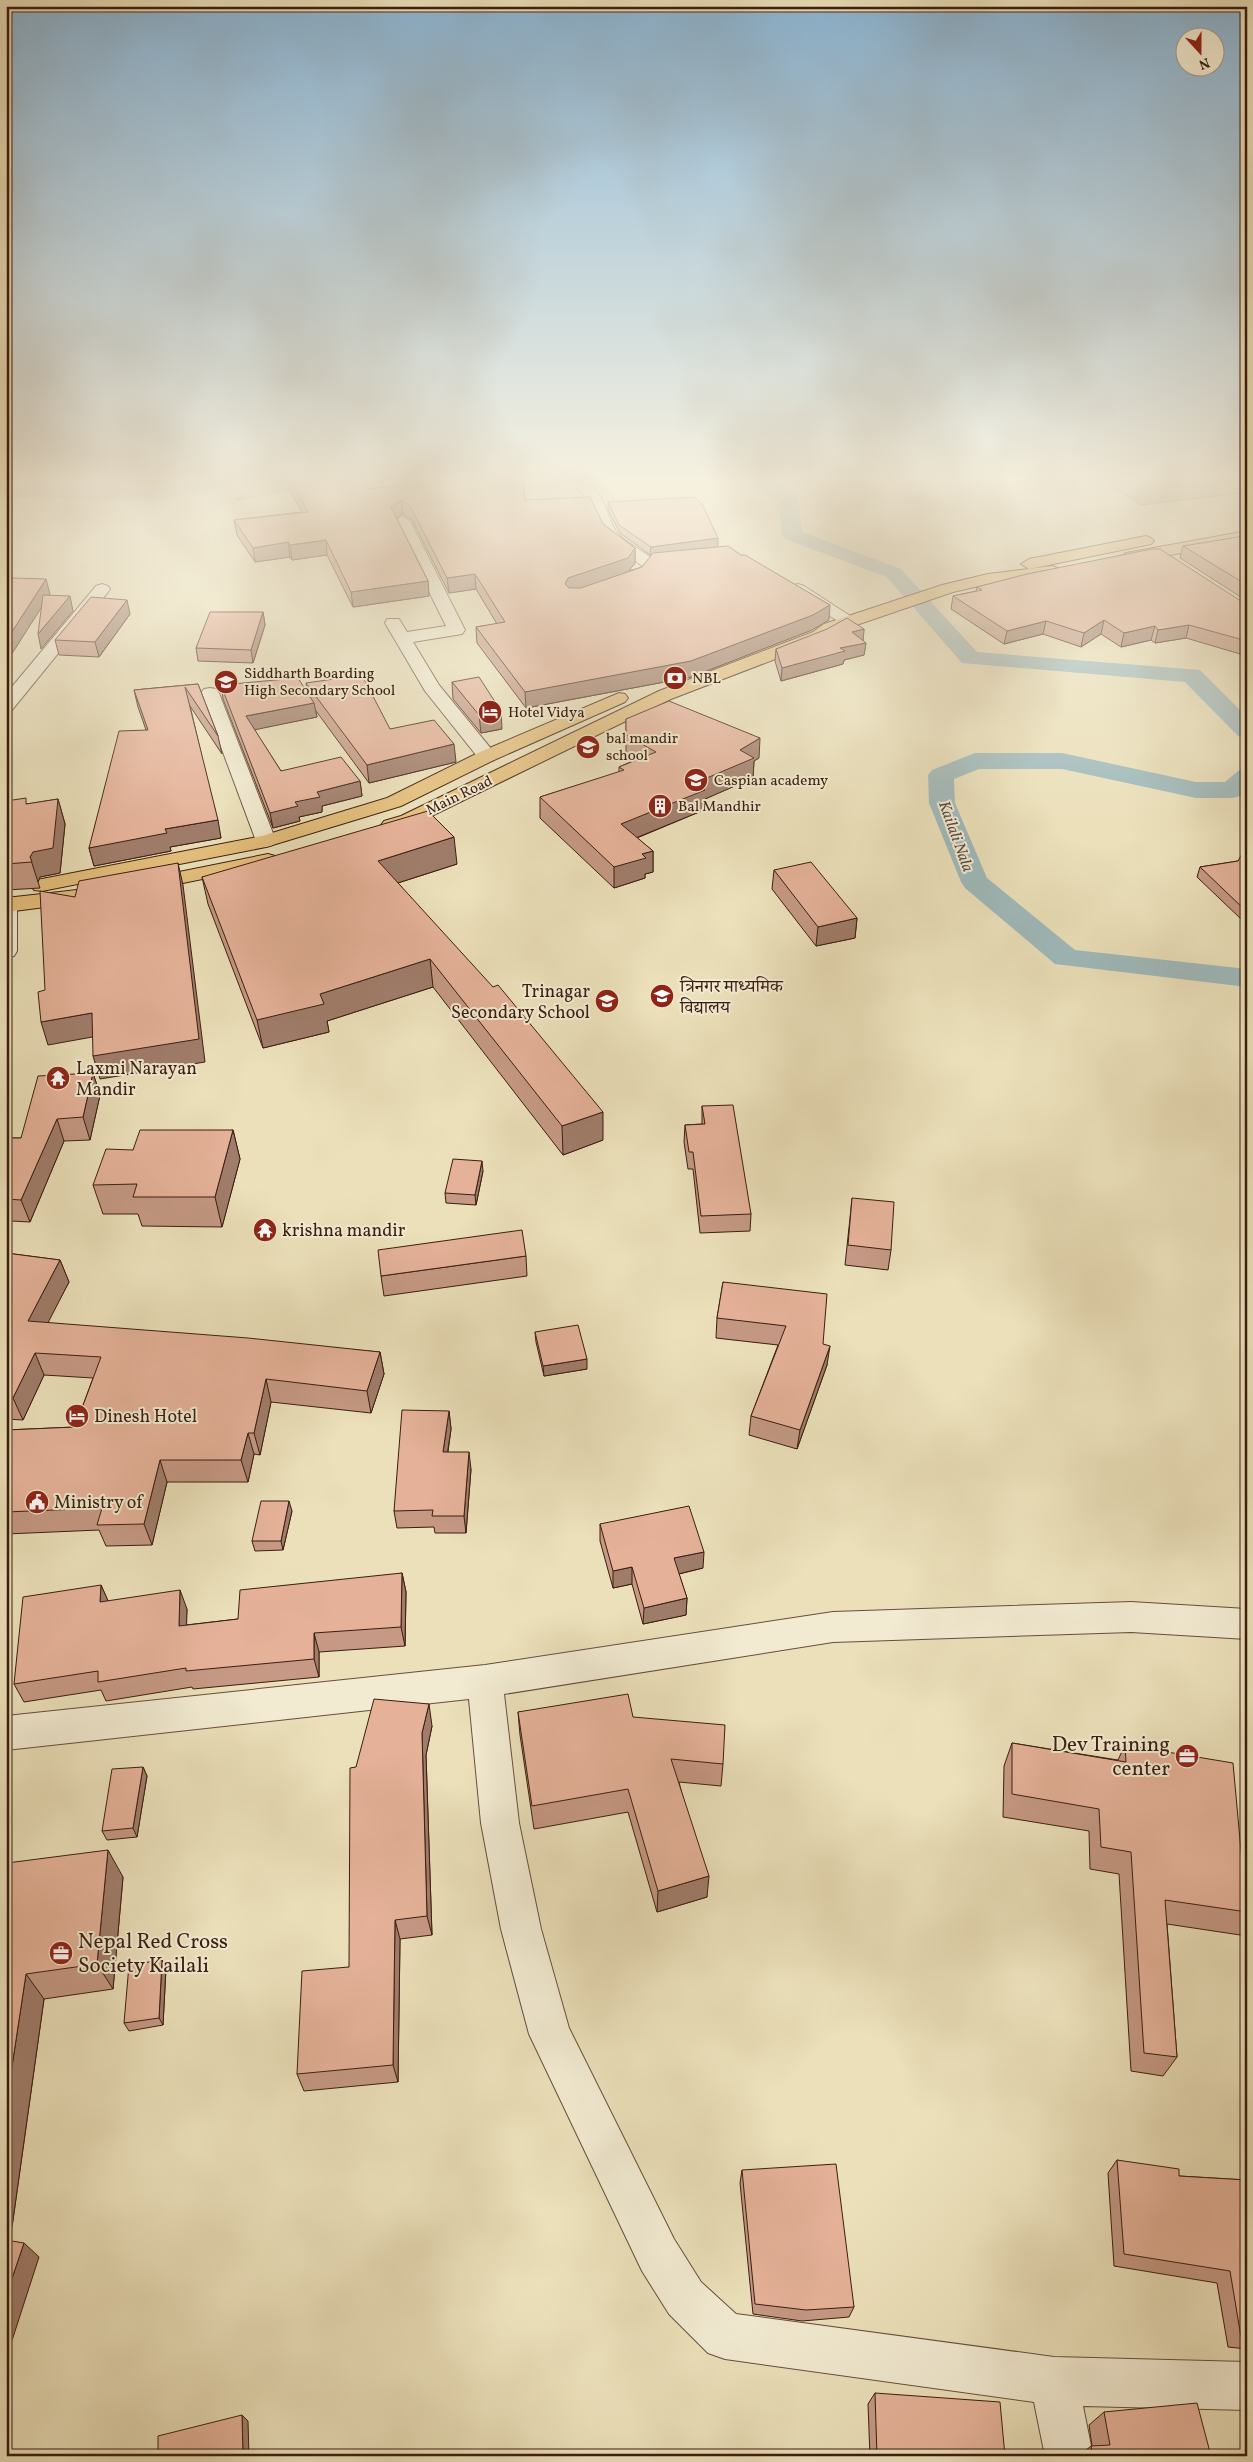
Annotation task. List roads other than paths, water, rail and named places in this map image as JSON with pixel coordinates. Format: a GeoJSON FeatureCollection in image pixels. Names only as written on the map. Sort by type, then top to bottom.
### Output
{"type":"FeatureCollection","features":[{"type":"Feature","properties":{"kind":"main road","name":"Main Road"},"geometry":{"type":"LineString","coordinates":[[370,831],[408,820],[665,695],[819,636],[830,628],[928,595]]}},
{"type":"Feature","properties":{"kind":"main road","name":"Main Road"},"geometry":{"type":"LineString","coordinates":[[7,901],[266,841],[394,802],[487,756],[675,673],[809,629],[830,628]]}},
{"type":"Feature","properties":{"kind":"main road"},"geometry":{"type":"LineString","coordinates":[[121,890],[257,863],[285,855]]}},
{"type":"Feature","properties":{"kind":"main road"},"geometry":{"type":"LineString","coordinates":[[7,901],[92,895]]}},
{"type":"Feature","properties":{"kind":"street"},"geometry":{"type":"LineString","coordinates":[[6,706],[97,595]]}},
{"type":"Feature","properties":{"kind":"street"},"geometry":{"type":"LineString","coordinates":[[402,638],[456,630],[439,595]]}},
{"type":"Feature","properties":{"kind":"street"},"geometry":{"type":"LineString","coordinates":[[810,595],[854,619]]}},
{"type":"Feature","properties":{"kind":"street"},"geometry":{"type":"LineString","coordinates":[[392,622],[431,687],[487,756]]}},
{"type":"Feature","properties":{"kind":"street"},"geometry":{"type":"LineString","coordinates":[[210,693],[266,841]]}},
{"type":"Feature","properties":{"kind":"street"},"geometry":{"type":"LineString","coordinates":[[6,951],[7,901]]}},
{"type":"Feature","properties":{"kind":"street"},"geometry":{"type":"LineString","coordinates":[[6,1733],[485,1681],[833,1627],[1131,1617],[1247,1624]]}},
{"type":"Feature","properties":{"kind":"street"},"geometry":{"type":"LineString","coordinates":[[485,1681],[500,1823],[520,1930],[550,2034],[658,2255],[685,2298],[725,2336],[1054,2381],[1247,2386]]}},
{"type":"Feature","properties":{"kind":"street"},"geometry":{"type":"LineString","coordinates":[[1054,2381],[1069,2456]]}},
{"type":"Feature","properties":{"kind":"waterway","name":"Kailali Nala"},"geometry":{"type":"LineString","coordinates":[[914,595],[970,658],[1192,675],[1247,731]]}},
{"type":"Feature","properties":{"kind":"waterway","name":"Kailali Nala"},"geometry":{"type":"LineString","coordinates":[[1247,776],[1232,790],[1196,790],[1062,761],[975,761],[941,775],[942,803],[975,882],[1066,958],[1247,978]]}},
{"type":"Feature","properties":{"kind":"place","name":"NBL"},"geometry":{"type":"Point","coordinates":[675,678]}},
{"type":"Feature","properties":{"kind":"place","name":"Siddharth Boarding High Secondary School"},"geometry":{"type":"Point","coordinates":[226,682]}},
{"type":"Feature","properties":{"kind":"place","name":"Hotel Vidya"},"geometry":{"type":"Point","coordinates":[490,712]}},
{"type":"Feature","properties":{"kind":"place","name":"bal mandir school"},"geometry":{"type":"Point","coordinates":[588,747]}},
{"type":"Feature","properties":{"kind":"place","name":"Caspian academy"},"geometry":{"type":"Point","coordinates":[696,780]}},
{"type":"Feature","properties":{"kind":"place","name":"Bal Mandhir"},"geometry":{"type":"Point","coordinates":[660,806]}},
{"type":"Feature","properties":{"kind":"place","name":"त्रिनगर माध्यमिक विद्यालय"},"geometry":{"type":"Point","coordinates":[662,996]}},
{"type":"Feature","properties":{"kind":"place","name":"Trinagar Secondary School"},"geometry":{"type":"Point","coordinates":[607,1001]}},
{"type":"Feature","properties":{"kind":"place","name":"Laxmi Narayan Mandir"},"geometry":{"type":"Point","coordinates":[58,1078]}},
{"type":"Feature","properties":{"kind":"place","name":"krishna mandir"},"geometry":{"type":"Point","coordinates":[265,1230]}},
{"type":"Feature","properties":{"kind":"place","name":"Dinesh Hotel"},"geometry":{"type":"Point","coordinates":[77,1416]}},
{"type":"Feature","properties":{"kind":"place","name":"Ministry of"},"geometry":{"type":"Point","coordinates":[37,1502]}},
{"type":"Feature","properties":{"kind":"place","name":"Dev Training center"},"geometry":{"type":"Point","coordinates":[1187,1756]}},
{"type":"Feature","properties":{"kind":"place","name":"Nepal Red Cross Society Kailali"},"geometry":{"type":"Point","coordinates":[61,1953]}}]}
